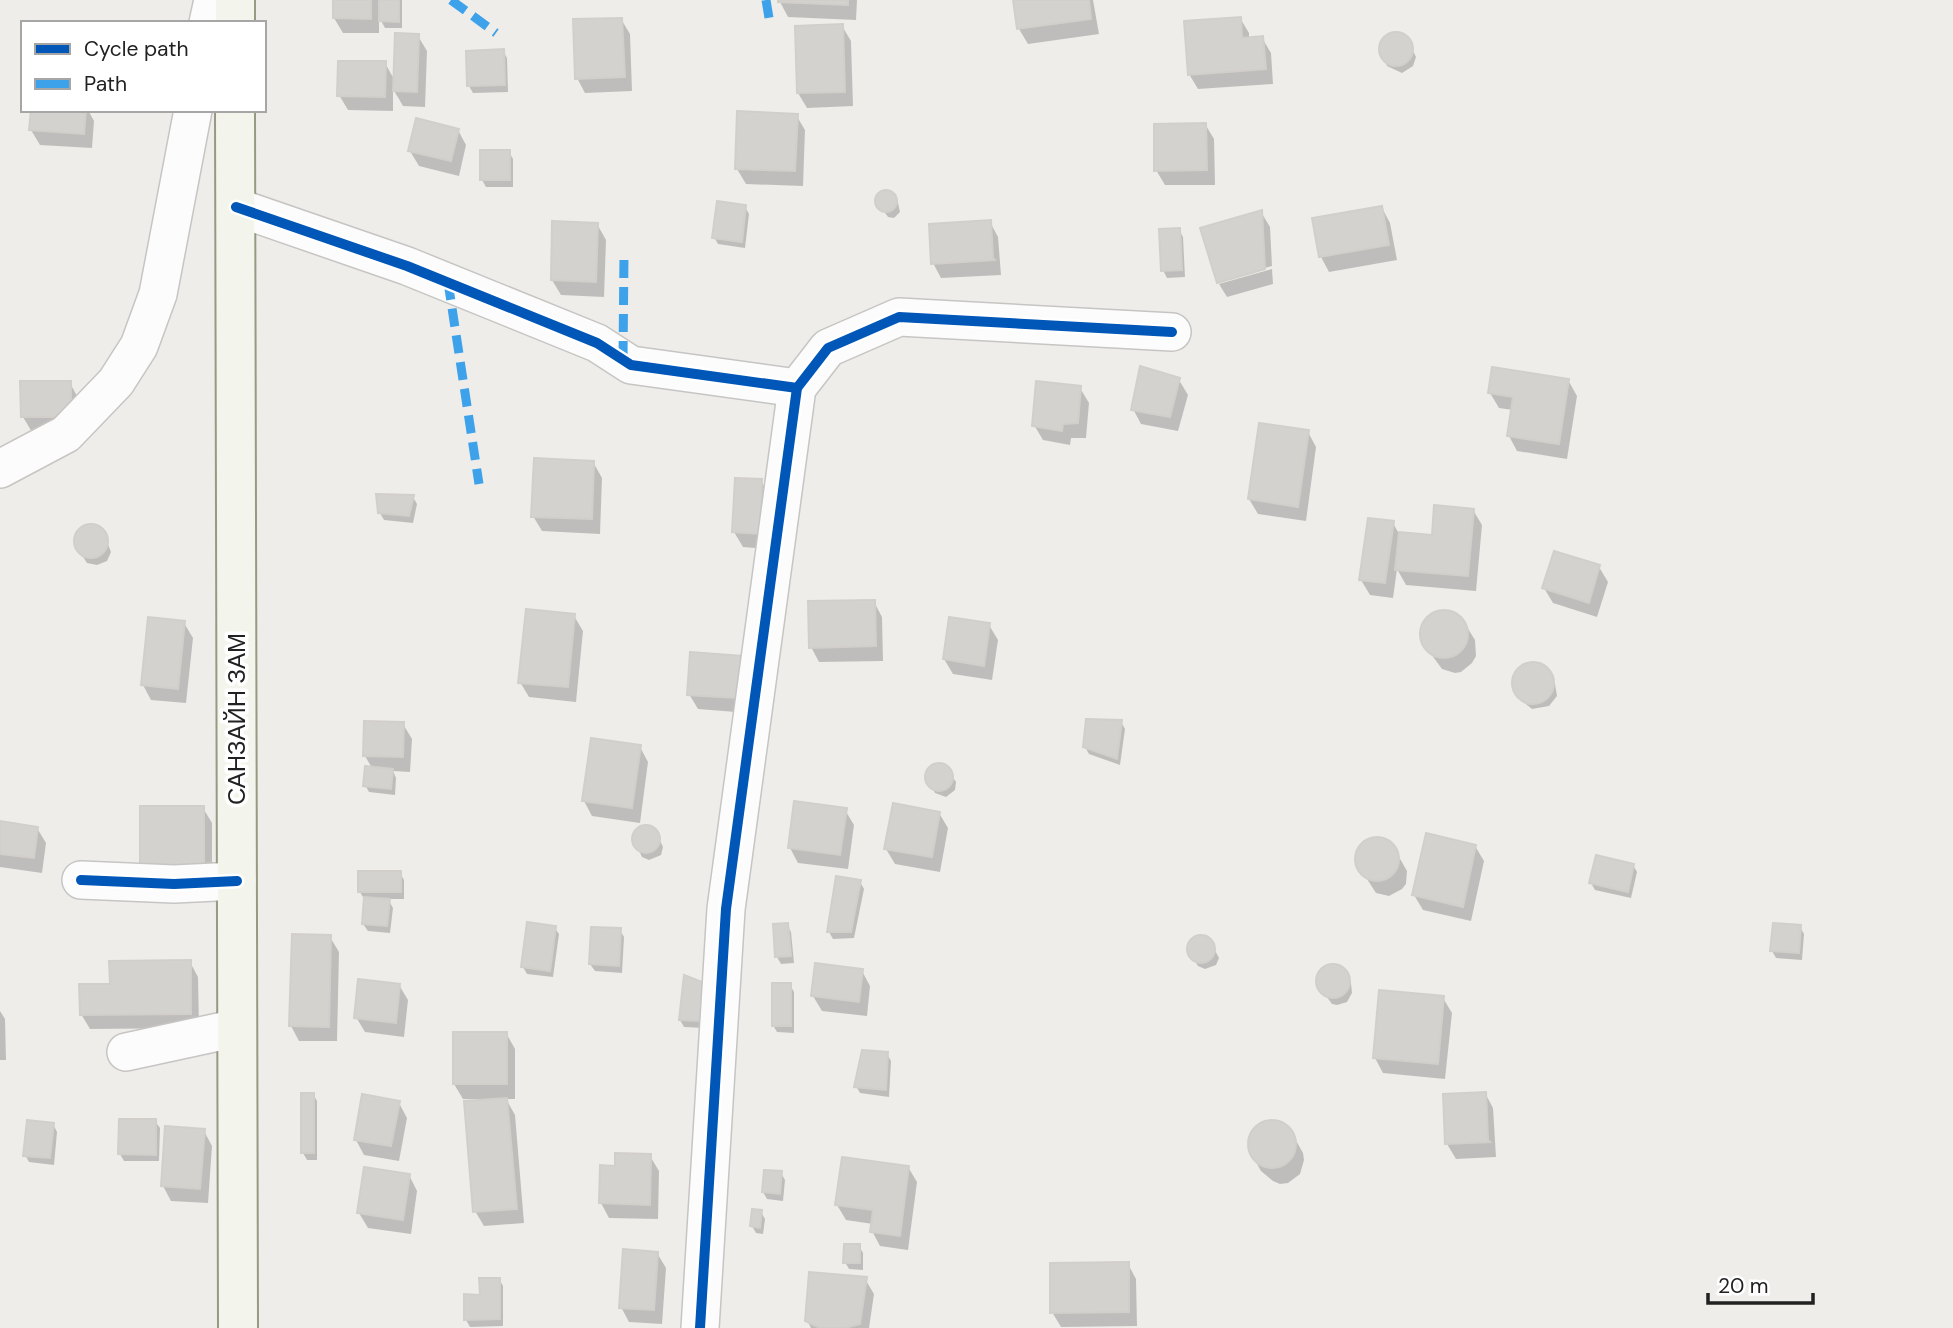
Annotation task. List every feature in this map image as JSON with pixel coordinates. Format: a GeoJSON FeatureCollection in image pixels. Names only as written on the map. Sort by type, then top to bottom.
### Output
{"type":"FeatureCollection","features":[{"type":"Feature","properties":{"kind":"main road"},"geometry":{"type":"LineString","coordinates":[[235,0],[235,21]]}},
{"type":"Feature","properties":{"kind":"main road","name":"САНЗАЙН ЗАМ"},"geometry":{"type":"LineString","coordinates":[[235,112],[237,1328]]}},
{"type":"Feature","properties":{"kind":"street"},"geometry":{"type":"LineString","coordinates":[[208,21],[213,0]]}},
{"type":"Feature","properties":{"kind":"street"},"geometry":{"type":"LineString","coordinates":[[0,469],[66,434],[116,382],[139,346],[158,294],[193,112]]}},
{"type":"Feature","properties":{"kind":"street"},"geometry":{"type":"LineString","coordinates":[[236,207],[407,266],[597,343],[631,365],[797,388]]}},
{"type":"Feature","properties":{"kind":"street"},"geometry":{"type":"LineString","coordinates":[[700,1328],[726,909],[797,388],[828,348],[899,317],[1172,332]]}},
{"type":"Feature","properties":{"kind":"street"},"geometry":{"type":"LineString","coordinates":[[81,880],[174,884],[237,881]]}},
{"type":"Feature","properties":{"kind":"street"},"geometry":{"type":"LineString","coordinates":[[126,1052],[237,1028]]}},
{"type":"Feature","properties":{"kind":"building"},"geometry":{"type":"Polygon","coordinates":[[[333,0],[371,0],[371,19],[333,18],[333,0]]]}},
{"type":"Feature","properties":{"kind":"building"},"geometry":{"type":"Polygon","coordinates":[[[379,0],[399,0],[399,22],[379,21],[379,0]]]}},
{"type":"Feature","properties":{"kind":"building"},"geometry":{"type":"Polygon","coordinates":[[[848,0],[848,5],[778,2],[848,0]]]}},
{"type":"Feature","properties":{"kind":"building"},"geometry":{"type":"Polygon","coordinates":[[[1013,0],[1089,0],[1091,19],[1017,29],[1013,0]]]}},
{"type":"Feature","properties":{"kind":"building"},"geometry":{"type":"Polygon","coordinates":[[[1241,17],[1242,38],[1263,36],[1266,69],[1188,75],[1184,21],[1241,17]]]}},
{"type":"Feature","properties":{"kind":"building"},"geometry":{"type":"Polygon","coordinates":[[[622,18],[625,77],[575,79],[573,19],[622,18]]]}},
{"type":"Feature","properties":{"kind":"building"},"geometry":{"type":"Polygon","coordinates":[[[843,24],[845,92],[797,93],[795,26],[843,24]]]}},
{"type":"Feature","properties":{"kind":"building"},"geometry":{"type":"Polygon","coordinates":[[[1396,32],[1408,37],[1413,49],[1408,61],[1396,66],[1384,61],[1379,49],[1384,37],[1396,32]]]}},
{"type":"Feature","properties":{"kind":"building"},"geometry":{"type":"Polygon","coordinates":[[[395,33],[419,34],[417,92],[393,91],[395,33]]]}},
{"type":"Feature","properties":{"kind":"building"},"geometry":{"type":"Polygon","coordinates":[[[504,49],[505,85],[467,86],[466,51],[504,49]]]}},
{"type":"Feature","properties":{"kind":"building"},"geometry":{"type":"Polygon","coordinates":[[[338,61],[386,61],[385,97],[337,96],[338,61]]]}},
{"type":"Feature","properties":{"kind":"building"},"geometry":{"type":"Polygon","coordinates":[[[737,111],[798,114],[795,171],[735,169],[737,111]]]}},
{"type":"Feature","properties":{"kind":"building"},"geometry":{"type":"Polygon","coordinates":[[[31,112],[86,112],[84,134],[29,130],[31,112]]]}},
{"type":"Feature","properties":{"kind":"building"},"geometry":{"type":"Polygon","coordinates":[[[416,118],[459,129],[451,161],[408,151],[416,118]]]}},
{"type":"Feature","properties":{"kind":"building"},"geometry":{"type":"Polygon","coordinates":[[[1206,123],[1207,170],[1154,171],[1154,124],[1206,123]]]}},
{"type":"Feature","properties":{"kind":"building"},"geometry":{"type":"Polygon","coordinates":[[[480,150],[510,150],[510,180],[480,180],[480,150]]]}},
{"type":"Feature","properties":{"kind":"building"},"geometry":{"type":"Polygon","coordinates":[[[886,190],[894,193],[897,201],[894,209],[886,212],[878,209],[875,201],[878,193],[886,190]]]}},
{"type":"Feature","properties":{"kind":"building"},"geometry":{"type":"Polygon","coordinates":[[[717,201],[746,205],[742,242],[712,238],[717,201]]]}},
{"type":"Feature","properties":{"kind":"building"},"geometry":{"type":"Polygon","coordinates":[[[1382,206],[1389,245],[1319,257],[1312,218],[1382,206]]]}},
{"type":"Feature","properties":{"kind":"building"},"geometry":{"type":"Polygon","coordinates":[[[1262,210],[1265,269],[1217,283],[1200,228],[1262,210]]]}},
{"type":"Feature","properties":{"kind":"building"},"geometry":{"type":"Polygon","coordinates":[[[991,220],[993,259],[996,260],[931,264],[929,224],[991,220]]]}},
{"type":"Feature","properties":{"kind":"building"},"geometry":{"type":"Polygon","coordinates":[[[552,221],[598,223],[596,282],[551,280],[552,221]]]}},
{"type":"Feature","properties":{"kind":"building"},"geometry":{"type":"Polygon","coordinates":[[[1180,228],[1182,270],[1161,271],[1159,229],[1180,228]]]}},
{"type":"Feature","properties":{"kind":"building"},"geometry":{"type":"Polygon","coordinates":[[[1140,366],[1180,378],[1170,417],[1131,410],[1140,366]]]}},
{"type":"Feature","properties":{"kind":"building"},"geometry":{"type":"Polygon","coordinates":[[[1492,367],[1569,379],[1559,444],[1507,436],[1513,397],[1488,393],[1492,367]]]}},
{"type":"Feature","properties":{"kind":"building"},"geometry":{"type":"Polygon","coordinates":[[[20,381],[71,381],[71,417],[21,417],[20,381]]]}},
{"type":"Feature","properties":{"kind":"building"},"geometry":{"type":"Polygon","coordinates":[[[1036,381],[1081,386],[1078,423],[1063,424],[1062,431],[1032,426],[1036,381]]]}},
{"type":"Feature","properties":{"kind":"building"},"geometry":{"type":"Polygon","coordinates":[[[1259,423],[1309,430],[1298,507],[1248,499],[1259,423]]]}},
{"type":"Feature","properties":{"kind":"building"},"geometry":{"type":"Polygon","coordinates":[[[534,458],[594,461],[592,519],[531,517],[534,458]]]}},
{"type":"Feature","properties":{"kind":"building"},"geometry":{"type":"Polygon","coordinates":[[[735,478],[762,479],[760,534],[732,532],[735,478]]]}},
{"type":"Feature","properties":{"kind":"building"},"geometry":{"type":"Polygon","coordinates":[[[376,494],[414,495],[409,516],[378,513],[376,494]]]}},
{"type":"Feature","properties":{"kind":"building"},"geometry":{"type":"Polygon","coordinates":[[[1434,505],[1474,509],[1468,576],[1395,570],[1399,532],[1432,535],[1434,505]]]}},
{"type":"Feature","properties":{"kind":"building"},"geometry":{"type":"Polygon","coordinates":[[[1368,518],[1394,521],[1385,583],[1359,580],[1368,518]]]}},
{"type":"Feature","properties":{"kind":"building"},"geometry":{"type":"Polygon","coordinates":[[[91,524],[103,529],[108,541],[103,553],[91,558],[79,553],[74,541],[79,529],[91,524]]]}},
{"type":"Feature","properties":{"kind":"building"},"geometry":{"type":"Polygon","coordinates":[[[1554,551],[1600,565],[1589,603],[1542,588],[1554,551]]]}},
{"type":"Feature","properties":{"kind":"building"},"geometry":{"type":"Polygon","coordinates":[[[875,600],[876,646],[809,648],[808,601],[875,600]]]}},
{"type":"Feature","properties":{"kind":"building"},"geometry":{"type":"Polygon","coordinates":[[[526,609],[575,614],[568,687],[518,683],[526,609]]]}},
{"type":"Feature","properties":{"kind":"building"},"geometry":{"type":"Polygon","coordinates":[[[1444,610],[1453,611],[1461,617],[1467,625],[1467,643],[1461,651],[1453,657],[1444,658],[1435,657],[1427,651],[1421,643],[1420,634],[1421,625],[1427,617],[1435,611],[1444,610]]]}},
{"type":"Feature","properties":{"kind":"building"},"geometry":{"type":"Polygon","coordinates":[[[148,617],[185,621],[178,689],[141,685],[148,617]]]}},
{"type":"Feature","properties":{"kind":"building"},"geometry":{"type":"Polygon","coordinates":[[[949,617],[990,623],[984,666],[943,659],[949,617]]]}},
{"type":"Feature","properties":{"kind":"building"},"geometry":{"type":"Polygon","coordinates":[[[690,652],[756,657],[753,699],[687,695],[690,652]]]}},
{"type":"Feature","properties":{"kind":"building"},"geometry":{"type":"Polygon","coordinates":[[[1533,662],[1548,668],[1554,683],[1548,698],[1533,704],[1518,698],[1512,683],[1518,668],[1533,662]]]}},
{"type":"Feature","properties":{"kind":"building"},"geometry":{"type":"Polygon","coordinates":[[[1086,719],[1122,720],[1117,759],[1083,747],[1086,719]]]}},
{"type":"Feature","properties":{"kind":"building"},"geometry":{"type":"Polygon","coordinates":[[[364,721],[404,722],[403,757],[363,756],[364,721]]]}},
{"type":"Feature","properties":{"kind":"building"},"geometry":{"type":"Polygon","coordinates":[[[591,738],[641,745],[632,808],[582,801],[591,738]]]}},
{"type":"Feature","properties":{"kind":"building"},"geometry":{"type":"Polygon","coordinates":[[[939,763],[949,767],[953,777],[949,787],[939,791],[929,787],[925,777],[929,767],[939,763]]]}},
{"type":"Feature","properties":{"kind":"building"},"geometry":{"type":"Polygon","coordinates":[[[365,766],[393,769],[391,789],[363,786],[365,766]]]}},
{"type":"Feature","properties":{"kind":"building"},"geometry":{"type":"Polygon","coordinates":[[[794,801],[847,808],[840,855],[788,848],[794,801]]]}},
{"type":"Feature","properties":{"kind":"building"},"geometry":{"type":"Polygon","coordinates":[[[893,803],[940,812],[932,857],[884,849],[893,803]]]}},
{"type":"Feature","properties":{"kind":"building"},"geometry":{"type":"Polygon","coordinates":[[[140,806],[204,806],[204,872],[140,871],[140,806]]]}},
{"type":"Feature","properties":{"kind":"building"},"geometry":{"type":"Polygon","coordinates":[[[0,821],[38,827],[34,858],[0,854],[0,821]]]}},
{"type":"Feature","properties":{"kind":"building"},"geometry":{"type":"Polygon","coordinates":[[[646,825],[656,829],[660,839],[656,849],[646,853],[636,849],[632,839],[636,829],[646,825]]]}},
{"type":"Feature","properties":{"kind":"building"},"geometry":{"type":"Polygon","coordinates":[[[1426,833],[1476,845],[1463,907],[1412,895],[1426,833]]]}},
{"type":"Feature","properties":{"kind":"building"},"geometry":{"type":"Polygon","coordinates":[[[1377,837],[1393,843],[1399,859],[1393,875],[1377,881],[1361,875],[1355,859],[1361,843],[1377,837]]]}},
{"type":"Feature","properties":{"kind":"building"},"geometry":{"type":"Polygon","coordinates":[[[1596,855],[1634,864],[1628,892],[1589,883],[1596,855]]]}},
{"type":"Feature","properties":{"kind":"building"},"geometry":{"type":"Polygon","coordinates":[[[358,871],[401,871],[401,892],[358,892],[358,871]]]}},
{"type":"Feature","properties":{"kind":"building"},"geometry":{"type":"Polygon","coordinates":[[[836,876],[861,880],[851,932],[827,932],[836,876]]]}},
{"type":"Feature","properties":{"kind":"building"},"geometry":{"type":"Polygon","coordinates":[[[364,897],[390,899],[387,926],[362,924],[364,897]]]}},
{"type":"Feature","properties":{"kind":"building"},"geometry":{"type":"Polygon","coordinates":[[[527,922],[556,926],[550,971],[521,967],[527,922]]]}},
{"type":"Feature","properties":{"kind":"building"},"geometry":{"type":"Polygon","coordinates":[[[788,923],[791,956],[775,957],[773,924],[788,923]]]}},
{"type":"Feature","properties":{"kind":"building"},"geometry":{"type":"Polygon","coordinates":[[[1773,923],[1801,925],[1799,953],[1770,951],[1773,923]]]}},
{"type":"Feature","properties":{"kind":"building"},"geometry":{"type":"Polygon","coordinates":[[[591,927],[621,928],[619,966],[589,964],[591,927]]]}},
{"type":"Feature","properties":{"kind":"building"},"geometry":{"type":"Polygon","coordinates":[[[292,934],[331,935],[329,1027],[289,1026],[292,934]]]}},
{"type":"Feature","properties":{"kind":"building"},"geometry":{"type":"Polygon","coordinates":[[[1201,935],[1211,939],[1215,949],[1211,959],[1201,963],[1191,959],[1187,949],[1191,939],[1201,935]]]}},
{"type":"Feature","properties":{"kind":"building"},"geometry":{"type":"Polygon","coordinates":[[[191,960],[191,1014],[80,1015],[79,984],[110,984],[109,961],[191,960]]]}},
{"type":"Feature","properties":{"kind":"building"},"geometry":{"type":"Polygon","coordinates":[[[815,963],[863,969],[859,1002],[811,996],[815,963]]]}},
{"type":"Feature","properties":{"kind":"building"},"geometry":{"type":"Polygon","coordinates":[[[1333,964],[1345,969],[1350,981],[1345,993],[1333,998],[1321,993],[1316,981],[1321,969],[1333,964]]]}},
{"type":"Feature","properties":{"kind":"building"},"geometry":{"type":"Polygon","coordinates":[[[684,975],[710,985],[702,1021],[679,1020],[684,975]]]}},
{"type":"Feature","properties":{"kind":"building"},"geometry":{"type":"Polygon","coordinates":[[[358,979],[400,984],[396,1023],[354,1018],[358,979]]]}},
{"type":"Feature","properties":{"kind":"building"},"geometry":{"type":"Polygon","coordinates":[[[772,983],[791,983],[791,1026],[772,1026],[772,983]]]}},
{"type":"Feature","properties":{"kind":"building"},"geometry":{"type":"Polygon","coordinates":[[[1379,990],[1444,996],[1438,1064],[1373,1058],[1379,990]]]}},
{"type":"Feature","properties":{"kind":"building"},"geometry":{"type":"Polygon","coordinates":[[[453,1032],[507,1032],[507,1084],[453,1084],[453,1032]]]}},
{"type":"Feature","properties":{"kind":"building"},"geometry":{"type":"Polygon","coordinates":[[[862,1050],[888,1052],[886,1090],[854,1087],[862,1050]]]}},
{"type":"Feature","properties":{"kind":"building"},"geometry":{"type":"Polygon","coordinates":[[[1486,1092],[1490,1142],[1445,1144],[1443,1094],[1486,1092]]]}},
{"type":"Feature","properties":{"kind":"building"},"geometry":{"type":"Polygon","coordinates":[[[301,1093],[314,1093],[314,1153],[301,1153],[301,1093]]]}},
{"type":"Feature","properties":{"kind":"building"},"geometry":{"type":"Polygon","coordinates":[[[362,1094],[400,1101],[391,1146],[354,1140],[362,1094]]]}},
{"type":"Feature","properties":{"kind":"building"},"geometry":{"type":"Polygon","coordinates":[[[507,1098],[517,1209],[473,1212],[464,1101],[507,1098]]]}},
{"type":"Feature","properties":{"kind":"building"},"geometry":{"type":"Polygon","coordinates":[[[119,1119],[156,1119],[156,1155],[118,1154],[119,1119]]]}},
{"type":"Feature","properties":{"kind":"building"},"geometry":{"type":"Polygon","coordinates":[[[27,1120],[54,1123],[50,1158],[23,1156],[27,1120]]]}},
{"type":"Feature","properties":{"kind":"building"},"geometry":{"type":"Polygon","coordinates":[[[1272,1120],[1289,1127],[1296,1144],[1289,1161],[1272,1168],[1255,1161],[1248,1144],[1255,1127],[1272,1120]]]}},
{"type":"Feature","properties":{"kind":"building"},"geometry":{"type":"Polygon","coordinates":[[[165,1126],[205,1129],[200,1189],[161,1186],[165,1126]]]}},
{"type":"Feature","properties":{"kind":"building"},"geometry":{"type":"Polygon","coordinates":[[[615,1153],[651,1154],[650,1205],[599,1203],[600,1165],[615,1166],[615,1153]]]}},
{"type":"Feature","properties":{"kind":"building"},"geometry":{"type":"Polygon","coordinates":[[[842,1157],[909,1166],[900,1236],[870,1232],[873,1210],[835,1205],[842,1157]]]}},
{"type":"Feature","properties":{"kind":"building"},"geometry":{"type":"Polygon","coordinates":[[[364,1167],[410,1174],[403,1220],[357,1213],[364,1167]]]}},
{"type":"Feature","properties":{"kind":"building"},"geometry":{"type":"Polygon","coordinates":[[[764,1170],[782,1171],[780,1194],[762,1192],[764,1170]]]}},
{"type":"Feature","properties":{"kind":"building"},"geometry":{"type":"Polygon","coordinates":[[[752,1209],[762,1210],[760,1228],[750,1226],[752,1209]]]}},
{"type":"Feature","properties":{"kind":"building"},"geometry":{"type":"Polygon","coordinates":[[[844,1244],[860,1244],[860,1263],[843,1263],[844,1244]]]}},
{"type":"Feature","properties":{"kind":"building"},"geometry":{"type":"Polygon","coordinates":[[[623,1249],[658,1252],[654,1310],[619,1308],[623,1249]]]}},
{"type":"Feature","properties":{"kind":"building"},"geometry":{"type":"Polygon","coordinates":[[[1129,1262],[1129,1312],[1050,1313],[1050,1263],[1129,1262]]]}},
{"type":"Feature","properties":{"kind":"building"},"geometry":{"type":"Polygon","coordinates":[[[809,1272],[867,1277],[860,1324],[845,1328],[820,1328],[805,1321],[809,1272]]]}},
{"type":"Feature","properties":{"kind":"building"},"geometry":{"type":"Polygon","coordinates":[[[479,1278],[500,1278],[500,1319],[464,1320],[464,1294],[480,1295],[479,1278]]]}},
{"type":"Feature","properties":{"kind":"marked path"},"geometry":{"type":"LineString","coordinates":[[451,0],[496,33]]}},
{"type":"Feature","properties":{"kind":"marked path"},"geometry":{"type":"LineString","coordinates":[[766,0],[769,18]]}},
{"type":"Feature","properties":{"kind":"marked path"},"geometry":{"type":"LineString","coordinates":[[623,359],[624,253]]}},
{"type":"Feature","properties":{"kind":"marked path"},"geometry":{"type":"LineString","coordinates":[[448,282],[479,484]]}},
{"type":"Feature","properties":{"kind":"cycle path"},"geometry":{"type":"LineString","coordinates":[[236,207],[407,266],[597,343],[631,365],[797,388]]}},
{"type":"Feature","properties":{"kind":"cycle path"},"geometry":{"type":"LineString","coordinates":[[700,1328],[726,909],[797,388],[828,348],[899,317],[1172,332]]}},
{"type":"Feature","properties":{"kind":"cycle path"},"geometry":{"type":"LineString","coordinates":[[81,880],[174,884],[237,881]]}}]}
